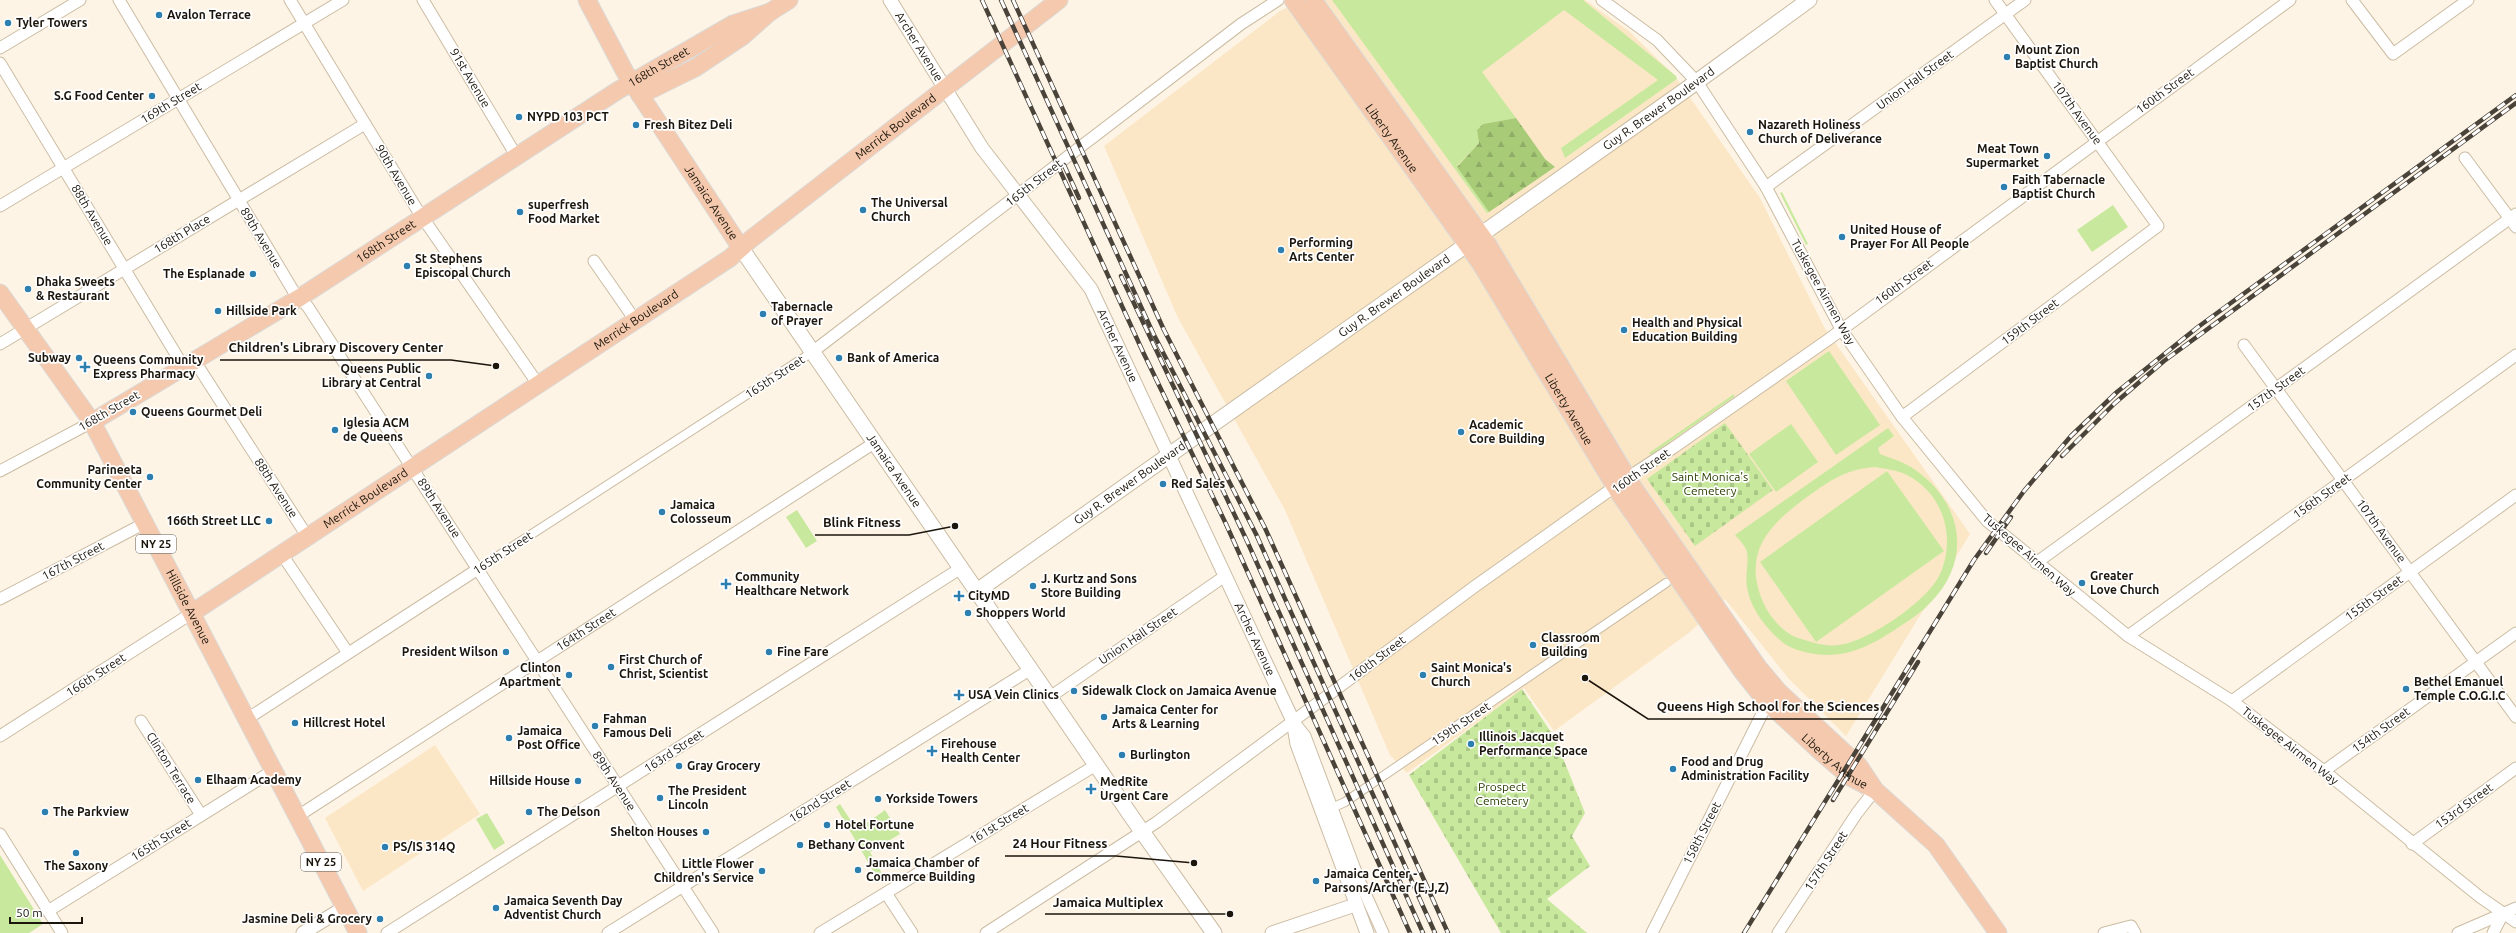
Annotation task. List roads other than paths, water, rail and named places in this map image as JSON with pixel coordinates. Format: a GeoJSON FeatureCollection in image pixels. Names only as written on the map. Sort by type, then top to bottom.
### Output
{"type":"FeatureCollection","features":[{"type":"Feature","properties":{"kind":"main road","name":"Jamaica Avenue"},"geometry":{"type":"LineString","coordinates":[[587,0],[636,89],[741,248],[1096,765],[1214,933]]}},
{"type":"Feature","properties":{"kind":"main road","name":"168th Street"},"geometry":{"type":"LineString","coordinates":[[636,89],[706,61],[743,36],[770,12],[789,0]]}},
{"type":"Feature","properties":{"kind":"main road","name":"Merrick Boulevard"},"geometry":{"type":"LineString","coordinates":[[192,613],[411,467],[730,258],[1060,0]]}},
{"type":"Feature","properties":{"kind":"main road","name":"Liberty Avenue"},"geometry":{"type":"LineString","coordinates":[[1293,0],[1474,239]]}},
{"type":"Feature","properties":{"kind":"main road","name":"Liberty Avenue"},"geometry":{"type":"LineString","coordinates":[[1313,0],[1474,239],[1495,284],[1729,652],[1774,698],[1859,766],[1875,790],[1936,845],[1998,933]]}},
{"type":"Feature","properties":{"kind":"main road","name":"Guy R. Brewer Boulevard"},"geometry":{"type":"LineString","coordinates":[[977,591],[1697,82],[1809,0]]}},
{"type":"Feature","properties":{"kind":"main road","name":"168th Street"},"geometry":{"type":"LineString","coordinates":[[92,422],[188,363],[299,298],[517,157],[636,89],[734,24],[770,12]]}},
{"type":"Feature","properties":{"kind":"main road","name":"Hillside Avenue"},"geometry":{"type":"LineString","coordinates":[[0,293],[92,422],[358,933]]}},
{"type":"Feature","properties":{"kind":"street"},"geometry":{"type":"LineString","coordinates":[[0,48],[80,0]]}},
{"type":"Feature","properties":{"kind":"street","name":"89th Avenue"},"geometry":{"type":"LineString","coordinates":[[119,0],[299,298],[308,307],[713,933]]}},
{"type":"Feature","properties":{"kind":"street","name":"90th Avenue"},"geometry":{"type":"LineString","coordinates":[[290,0],[424,218],[538,384]]}},
{"type":"Feature","properties":{"kind":"street","name":"169th Street"},"geometry":{"type":"LineString","coordinates":[[0,206],[343,0]]}},
{"type":"Feature","properties":{"kind":"street","name":"91st Avenue"},"geometry":{"type":"LineString","coordinates":[[423,0],[517,157]]}},
{"type":"Feature","properties":{"kind":"street","name":"Archer Avenue"},"geometry":{"type":"LineString","coordinates":[[890,0],[982,148],[1091,289],[1293,722],[1297,744],[1361,903],[1383,933]]}},
{"type":"Feature","properties":{"kind":"street"},"geometry":{"type":"LineString","coordinates":[[1255,13],[1258,0]]}},
{"type":"Feature","properties":{"kind":"street","name":"165th Street"},"geometry":{"type":"LineString","coordinates":[[247,719],[812,353],[1255,13],[1278,0]]}},
{"type":"Feature","properties":{"kind":"street","name":"107th Avenue"},"geometry":{"type":"LineString","coordinates":[[1995,0],[2158,226]]}},
{"type":"Feature","properties":{"kind":"street","name":"Union Hall Street"},"geometry":{"type":"LineString","coordinates":[[1766,187],[2025,0]]}},
{"type":"Feature","properties":{"kind":"street","name":"160th Street"},"geometry":{"type":"LineString","coordinates":[[986,933],[1143,832],[1474,587],[1621,483],[1680,444],[1841,329],[2290,0]]}},
{"type":"Feature","properties":{"kind":"street"},"geometry":{"type":"LineString","coordinates":[[2352,0],[2393,54],[2468,0]]}},
{"type":"Feature","properties":{"kind":"street","name":"Tuskegee Airmen Way"},"geometry":{"type":"LineString","coordinates":[[1607,1],[1657,40],[1697,82],[1766,187],[1841,329],[1902,417],[1987,521],[2036,563],[2128,636],[2232,701],[2324,771],[2412,844],[2516,922]]}},
{"type":"Feature","properties":{"kind":"street","name":"88th Avenue"},"geometry":{"type":"LineString","coordinates":[[0,63],[124,269],[307,536]]}},
{"type":"Feature","properties":{"kind":"street","name":"168th Place"},"geometry":{"type":"LineString","coordinates":[[0,344],[26,330],[124,269],[365,124]]}},
{"type":"Feature","properties":{"kind":"street"},"geometry":{"type":"LineString","coordinates":[[2465,158],[2514,220]]}},
{"type":"Feature","properties":{"kind":"street","name":"157th Street"},"geometry":{"type":"LineString","coordinates":[[2036,563],[2277,388],[2514,220]]}},
{"type":"Feature","properties":{"kind":"street","name":"159th Street"},"geometry":{"type":"LineString","coordinates":[[1902,417],[2158,226]]}},
{"type":"Feature","properties":{"kind":"street"},"geometry":{"type":"LineString","coordinates":[[594,261],[635,320]]}},
{"type":"Feature","properties":{"kind":"street","name":"107th Avenue"},"geometry":{"type":"LineString","coordinates":[[2244,345],[2277,388],[2516,717]]}},
{"type":"Feature","properties":{"kind":"street","name":"156th Street"},"geometry":{"type":"LineString","coordinates":[[2128,636],[2516,355]]}},
{"type":"Feature","properties":{"kind":"street","name":"168th Street"},"geometry":{"type":"LineString","coordinates":[[0,471],[92,422]]}},
{"type":"Feature","properties":{"kind":"street","name":"164th Street"},"geometry":{"type":"LineString","coordinates":[[298,816],[874,443]]}},
{"type":"Feature","properties":{"kind":"street","name":"155th Street"},"geometry":{"type":"LineString","coordinates":[[2232,701],[2516,495]]}},
{"type":"Feature","properties":{"kind":"street","name":"167th Street"},"geometry":{"type":"LineString","coordinates":[[0,599],[145,524]]}},
{"type":"Feature","properties":{"kind":"street"},"geometry":{"type":"LineString","coordinates":[[281,554],[348,653]]}},
{"type":"Feature","properties":{"kind":"street","name":"163rd Street"},"geometry":{"type":"LineString","coordinates":[[387,933],[961,568]]}},
{"type":"Feature","properties":{"kind":"street","name":"Union Hall Street"},"geometry":{"type":"LineString","coordinates":[[1050,697],[1225,576]]}},
{"type":"Feature","properties":{"kind":"street","name":"159th Street"},"geometry":{"type":"LineString","coordinates":[[1332,808],[1345,802],[1452,731],[1666,583]]}},
{"type":"Feature","properties":{"kind":"street","name":"166th Street"},"geometry":{"type":"LineString","coordinates":[[0,736],[192,613]]}},
{"type":"Feature","properties":{"kind":"street","name":"154th Street"},"geometry":{"type":"LineString","coordinates":[[2324,771],[2516,633]]}},
{"type":"Feature","properties":{"kind":"street","name":"162nd Street"},"geometry":{"type":"LineString","coordinates":[[608,933],[1031,669]]}},
{"type":"Feature","properties":{"kind":"street","name":"158th Street"},"geometry":{"type":"LineString","coordinates":[[1652,933],[1774,698]]}},
{"type":"Feature","properties":{"kind":"street","name":"Clinton Terrace"},"geometry":{"type":"LineString","coordinates":[[141,721],[201,815]]}},
{"type":"Feature","properties":{"kind":"street","name":"Archer Avenue"},"geometry":{"type":"LineString","coordinates":[[1293,722],[1306,736],[1332,808],[1361,903],[1367,933]]}},
{"type":"Feature","properties":{"kind":"street","name":"161st Street"},"geometry":{"type":"LineString","coordinates":[[820,933],[1096,765]]}},
{"type":"Feature","properties":{"kind":"street","name":"153rd Street"},"geometry":{"type":"LineString","coordinates":[[2412,844],[2516,768]]}},
{"type":"Feature","properties":{"kind":"street","name":"165th Street"},"geometry":{"type":"LineString","coordinates":[[48,911],[274,770]]}},
{"type":"Feature","properties":{"kind":"street","name":"157th Street"},"geometry":{"type":"LineString","coordinates":[[1778,933],[1857,813],[1875,790]]}},
{"type":"Feature","properties":{"kind":"street"},"geometry":{"type":"LineString","coordinates":[[0,834],[62,933]]}},
{"type":"Feature","properties":{"kind":"street"},"geometry":{"type":"LineString","coordinates":[[886,893],[912,933]]}},
{"type":"Feature","properties":{"kind":"street"},"geometry":{"type":"LineString","coordinates":[[1272,933],[1361,903]]}},
{"type":"Feature","properties":{"kind":"street"},"geometry":{"type":"LineString","coordinates":[[303,933],[345,907]]}},
{"type":"Feature","properties":{"kind":"street"},"geometry":{"type":"LineString","coordinates":[[2458,933],[2516,908]]}},
{"type":"Feature","properties":{"kind":"street"},"geometry":{"type":"LineString","coordinates":[[2493,933],[2504,914]]}},
{"type":"Feature","properties":{"kind":"street"},"geometry":{"type":"LineString","coordinates":[[2104,933],[2133,930]]}},
{"type":"Feature","properties":{"kind":"railway"},"geometry":{"type":"LineString","coordinates":[[982,0],[1143,352],[1226,524],[1410,933]]}},
{"type":"Feature","properties":{"kind":"railway"},"geometry":{"type":"LineString","coordinates":[[1001,0],[1153,333],[1256,534],[1435,933]]}},
{"type":"Feature","properties":{"kind":"railway"},"geometry":{"type":"LineString","coordinates":[[1013,0],[1164,330],[1265,528],[1448,933]]}},
{"type":"Feature","properties":{"kind":"railway"},"geometry":{"type":"LineString","coordinates":[[1744,933],[1974,560],[2024,491],[2071,436],[2117,392],[2198,327],[2516,95]]}},
{"type":"Feature","properties":{"kind":"railway"},"geometry":{"type":"LineString","coordinates":[[2062,456],[2115,403],[2164,361],[2516,103]]}},
{"type":"Feature","properties":{"kind":"railway"},"geometry":{"type":"LineString","coordinates":[[1064,165],[1079,198]]}},
{"type":"Feature","properties":{"kind":"railway"},"geometry":{"type":"LineString","coordinates":[[1121,276],[1247,541],[1423,933]]}},
{"type":"Feature","properties":{"kind":"railway"},"geometry":{"type":"LineString","coordinates":[[1986,553],[2011,517]]}},
{"type":"Feature","properties":{"kind":"railway"},"geometry":{"type":"LineString","coordinates":[[1833,800],[1918,662]]}},
{"type":"Feature","properties":{"kind":"place","name":"Avalon Terrace"},"geometry":{"type":"Point","coordinates":[159,15]}},
{"type":"Feature","properties":{"kind":"place","name":"Tyler Towers"},"geometry":{"type":"Point","coordinates":[8,23]}},
{"type":"Feature","properties":{"kind":"place","name":"Mount Zion Baptist Church"},"geometry":{"type":"Point","coordinates":[2007,57]}},
{"type":"Feature","properties":{"kind":"place","name":"S.G Food Center"},"geometry":{"type":"Point","coordinates":[152,96]}},
{"type":"Feature","properties":{"kind":"place","name":"NYPD 103 PCT"},"geometry":{"type":"Point","coordinates":[519,117]}},
{"type":"Feature","properties":{"kind":"place","name":"Fresh Bitez Deli"},"geometry":{"type":"Point","coordinates":[636,125]}},
{"type":"Feature","properties":{"kind":"place","name":"Nazareth Holiness Church of Deliverance"},"geometry":{"type":"Point","coordinates":[1750,132]}},
{"type":"Feature","properties":{"kind":"place","name":"Meat Town Supermarket"},"geometry":{"type":"Point","coordinates":[2047,156]}},
{"type":"Feature","properties":{"kind":"place","name":"Faith Tabernacle Baptist Church"},"geometry":{"type":"Point","coordinates":[2004,187]}},
{"type":"Feature","properties":{"kind":"place","name":"The Universal Church"},"geometry":{"type":"Point","coordinates":[863,210]}},
{"type":"Feature","properties":{"kind":"place","name":"superfresh Food Market"},"geometry":{"type":"Point","coordinates":[520,212]}},
{"type":"Feature","properties":{"kind":"place","name":"United House of Prayer For All People"},"geometry":{"type":"Point","coordinates":[1842,237]}},
{"type":"Feature","properties":{"kind":"place","name":"Performing Arts Center"},"geometry":{"type":"Point","coordinates":[1281,250]}},
{"type":"Feature","properties":{"kind":"place","name":"St Stephens Episcopal Church"},"geometry":{"type":"Point","coordinates":[407,266]}},
{"type":"Feature","properties":{"kind":"place","name":"The Esplanade"},"geometry":{"type":"Point","coordinates":[253,274]}},
{"type":"Feature","properties":{"kind":"place","name":"Dhaka Sweets & Restaurant"},"geometry":{"type":"Point","coordinates":[28,289]}},
{"type":"Feature","properties":{"kind":"place","name":"Hillside Park"},"geometry":{"type":"Point","coordinates":[218,311]}},
{"type":"Feature","properties":{"kind":"place","name":"Tabernacle of Prayer"},"geometry":{"type":"Point","coordinates":[763,314]}},
{"type":"Feature","properties":{"kind":"place","name":"Health and Physical Education Building"},"geometry":{"type":"Point","coordinates":[1624,330]}},
{"type":"Feature","properties":{"kind":"place","name":"Subway"},"geometry":{"type":"Point","coordinates":[79,358]}},
{"type":"Feature","properties":{"kind":"place","name":"Bank of America"},"geometry":{"type":"Point","coordinates":[839,358]}},
{"type":"Feature","properties":{"kind":"place","name":"Children's Library Discovery Center"},"geometry":{"type":"Point","coordinates":[496,366]}},
{"type":"Feature","properties":{"kind":"place","name":"Queens Community Express Pharmacy"},"geometry":{"type":"Point","coordinates":[85,367]}},
{"type":"Feature","properties":{"kind":"place","name":"Queens Public Library at Central"},"geometry":{"type":"Point","coordinates":[429,376]}},
{"type":"Feature","properties":{"kind":"place","name":"Queens Gourmet Deli"},"geometry":{"type":"Point","coordinates":[133,412]}},
{"type":"Feature","properties":{"kind":"place","name":"Iglesia ACM de Queens"},"geometry":{"type":"Point","coordinates":[335,430]}},
{"type":"Feature","properties":{"kind":"place","name":"Academic Core Building"},"geometry":{"type":"Point","coordinates":[1461,432]}},
{"type":"Feature","properties":{"kind":"place","name":"Parineeta Community Center"},"geometry":{"type":"Point","coordinates":[150,477]}},
{"type":"Feature","properties":{"kind":"place","name":"Red Sales"},"geometry":{"type":"Point","coordinates":[1163,484]}},
{"type":"Feature","properties":{"kind":"place","name":"Jamaica Colosseum"},"geometry":{"type":"Point","coordinates":[662,512]}},
{"type":"Feature","properties":{"kind":"place","name":"166th Street LLC"},"geometry":{"type":"Point","coordinates":[269,521]}},
{"type":"Feature","properties":{"kind":"place","name":"Blink Fitness"},"geometry":{"type":"Point","coordinates":[955,526]}},
{"type":"Feature","properties":{"kind":"place","name":"Greater Love Church"},"geometry":{"type":"Point","coordinates":[2082,583]}},
{"type":"Feature","properties":{"kind":"place","name":"Community Healthcare Network"},"geometry":{"type":"Point","coordinates":[726,584]}},
{"type":"Feature","properties":{"kind":"place","name":"J. Kurtz and Sons Store Building"},"geometry":{"type":"Point","coordinates":[1033,586]}},
{"type":"Feature","properties":{"kind":"place","name":"CityMD"},"geometry":{"type":"Point","coordinates":[959,596]}},
{"type":"Feature","properties":{"kind":"place","name":"Shoppers World"},"geometry":{"type":"Point","coordinates":[968,613]}},
{"type":"Feature","properties":{"kind":"place","name":"Classroom Building"},"geometry":{"type":"Point","coordinates":[1533,645]}},
{"type":"Feature","properties":{"kind":"place","name":"President Wilson"},"geometry":{"type":"Point","coordinates":[506,652]}},
{"type":"Feature","properties":{"kind":"place","name":"Fine Fare"},"geometry":{"type":"Point","coordinates":[769,652]}},
{"type":"Feature","properties":{"kind":"place","name":"First Church of Christ, Scientist"},"geometry":{"type":"Point","coordinates":[611,667]}},
{"type":"Feature","properties":{"kind":"place","name":"Clinton Apartment"},"geometry":{"type":"Point","coordinates":[569,675]}},
{"type":"Feature","properties":{"kind":"place","name":"Saint Monica's Church"},"geometry":{"type":"Point","coordinates":[1423,675]}},
{"type":"Feature","properties":{"kind":"place","name":"Queens High School for the Sciences"},"geometry":{"type":"Point","coordinates":[1585,678]}},
{"type":"Feature","properties":{"kind":"place","name":"Bethel Emanuel Temple C.O.G.I.C"},"geometry":{"type":"Point","coordinates":[2406,689]}},
{"type":"Feature","properties":{"kind":"place","name":"Sidewalk Clock on Jamaica Avenue"},"geometry":{"type":"Point","coordinates":[1074,691]}},
{"type":"Feature","properties":{"kind":"place","name":"USA Vein Clinics"},"geometry":{"type":"Point","coordinates":[959,695]}},
{"type":"Feature","properties":{"kind":"place","name":"Jamaica Center for Arts & Learning"},"geometry":{"type":"Point","coordinates":[1104,717]}},
{"type":"Feature","properties":{"kind":"place","name":"Hillcrest Hotel"},"geometry":{"type":"Point","coordinates":[295,723]}},
{"type":"Feature","properties":{"kind":"place","name":"Fahman Famous Deli"},"geometry":{"type":"Point","coordinates":[595,726]}},
{"type":"Feature","properties":{"kind":"place","name":"Jamaica Post Office"},"geometry":{"type":"Point","coordinates":[509,738]}},
{"type":"Feature","properties":{"kind":"place","name":"Illinois Jacquet Performance Space"},"geometry":{"type":"Point","coordinates":[1471,744]}},
{"type":"Feature","properties":{"kind":"place","name":"Firehouse Health Center"},"geometry":{"type":"Point","coordinates":[932,751]}},
{"type":"Feature","properties":{"kind":"place","name":"Burlington"},"geometry":{"type":"Point","coordinates":[1122,755]}},
{"type":"Feature","properties":{"kind":"place","name":"Gray Grocery"},"geometry":{"type":"Point","coordinates":[679,766]}},
{"type":"Feature","properties":{"kind":"place","name":"Food and Drug Administration Facility"},"geometry":{"type":"Point","coordinates":[1673,769]}},
{"type":"Feature","properties":{"kind":"place","name":"Elhaam Academy"},"geometry":{"type":"Point","coordinates":[198,780]}},
{"type":"Feature","properties":{"kind":"place","name":"Hillside House"},"geometry":{"type":"Point","coordinates":[578,781]}},
{"type":"Feature","properties":{"kind":"place","name":"MedRite Urgent Care"},"geometry":{"type":"Point","coordinates":[1091,789]}},
{"type":"Feature","properties":{"kind":"place","name":"The President Lincoln"},"geometry":{"type":"Point","coordinates":[660,798]}},
{"type":"Feature","properties":{"kind":"place","name":"Yorkside Towers"},"geometry":{"type":"Point","coordinates":[878,799]}},
{"type":"Feature","properties":{"kind":"place","name":"The Parkview"},"geometry":{"type":"Point","coordinates":[45,812]}},
{"type":"Feature","properties":{"kind":"place","name":"The Delson"},"geometry":{"type":"Point","coordinates":[529,812]}},
{"type":"Feature","properties":{"kind":"place","name":"Hotel Fortune"},"geometry":{"type":"Point","coordinates":[827,825]}},
{"type":"Feature","properties":{"kind":"place","name":"Shelton Houses"},"geometry":{"type":"Point","coordinates":[706,832]}},
{"type":"Feature","properties":{"kind":"place","name":"Bethany Convent"},"geometry":{"type":"Point","coordinates":[800,845]}},
{"type":"Feature","properties":{"kind":"place","name":"PS/IS 314Q"},"geometry":{"type":"Point","coordinates":[385,847]}},
{"type":"Feature","properties":{"kind":"place","name":"The Saxony"},"geometry":{"type":"Point","coordinates":[76,853]}},
{"type":"Feature","properties":{"kind":"place","name":"24 Hour Fitness"},"geometry":{"type":"Point","coordinates":[1194,863]}},
{"type":"Feature","properties":{"kind":"place","name":"Jamaica Chamber of Commerce Building"},"geometry":{"type":"Point","coordinates":[858,870]}},
{"type":"Feature","properties":{"kind":"place","name":"Little Flower Children's Service"},"geometry":{"type":"Point","coordinates":[762,871]}},
{"type":"Feature","properties":{"kind":"place","name":"Jamaica Center - Parsons/Archer (E,J,Z)"},"geometry":{"type":"Point","coordinates":[1316,881]}},
{"type":"Feature","properties":{"kind":"place","name":"Jamaica Seventh Day Adventist Church"},"geometry":{"type":"Point","coordinates":[496,908]}},
{"type":"Feature","properties":{"kind":"place","name":"Jamaica Multiplex"},"geometry":{"type":"Point","coordinates":[1230,914]}},
{"type":"Feature","properties":{"kind":"place","name":"Jasmine Deli & Grocery"},"geometry":{"type":"Point","coordinates":[380,919]}},
{"type":"Feature","properties":{"kind":"park label","name":"Saint Monica's Cemetery"},"geometry":{"type":"Point","coordinates":[1710,484]}},
{"type":"Feature","properties":{"kind":"park label","name":"Prospect Cemetery"},"geometry":{"type":"Point","coordinates":[1502,794]}}]}
